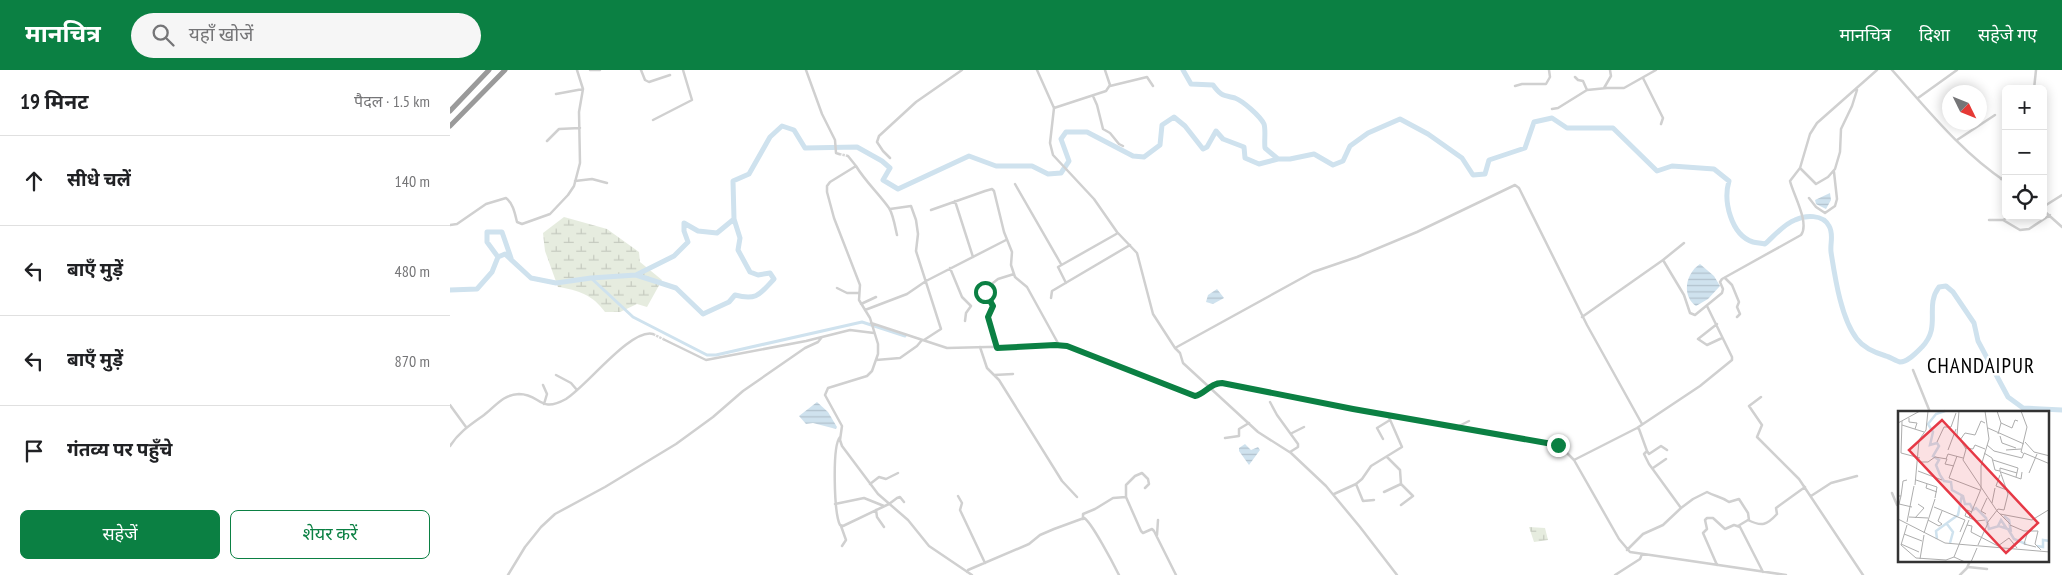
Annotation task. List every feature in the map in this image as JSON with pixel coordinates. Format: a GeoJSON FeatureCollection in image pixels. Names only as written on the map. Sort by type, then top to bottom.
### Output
{"type":"FeatureCollection","features":[{"type":"Feature","properties":{"kind":"highway"},"geometry":{"type":"LineString","coordinates":[[450,111],[490,70]]}},
{"type":"Feature","properties":{"kind":"highway"},"geometry":{"type":"LineString","coordinates":[[450,126],[505,70]]}},
{"type":"Feature","properties":{"kind":"street"},"geometry":{"type":"LineString","coordinates":[[450,224],[457,224],[486,204],[506,198],[514,209],[517,222],[522,224],[550,214],[571,192],[580,163],[579,112],[583,89],[577,70]]}},
{"type":"Feature","properties":{"kind":"street"},"geometry":{"type":"LineString","coordinates":[[590,70],[600,70]]}},
{"type":"Feature","properties":{"kind":"street"},"geometry":{"type":"LineString","coordinates":[[641,70],[645,80],[649,82],[670,75]]}},
{"type":"Feature","properties":{"kind":"street"},"geometry":{"type":"LineString","coordinates":[[653,120],[692,100],[683,70]]}},
{"type":"Feature","properties":{"kind":"street"},"geometry":{"type":"LineString","coordinates":[[806,70],[835,143],[836,151],[839,154]]}},
{"type":"Feature","properties":{"kind":"street"},"geometry":{"type":"LineString","coordinates":[[890,158],[877,142],[879,136],[916,102],[962,70]]}},
{"type":"Feature","properties":{"kind":"street"},"geometry":{"type":"LineString","coordinates":[[1037,70],[1054,108],[1050,143],[1052,153],[1057,162],[1094,199],[1118,233],[1139,257],[1153,314],[1180,353],[1183,363],[1263,436],[1290,452],[1334,494],[1397,575]]}},
{"type":"Feature","properties":{"kind":"street"},"geometry":{"type":"LineString","coordinates":[[1105,70],[1110,86]]}},
{"type":"Feature","properties":{"kind":"street"},"geometry":{"type":"LineString","coordinates":[[1515,86],[1522,84],[1546,84],[1550,77],[1549,70]]}},
{"type":"Feature","properties":{"kind":"street"},"geometry":{"type":"LineString","coordinates":[[1604,88],[1611,76],[1610,70]]}},
{"type":"Feature","properties":{"kind":"street"},"geometry":{"type":"LineString","coordinates":[[1552,109],[1558,108],[1586,90],[1624,88],[1656,70]]}},
{"type":"Feature","properties":{"kind":"street"},"geometry":{"type":"LineString","coordinates":[[1663,260],[1684,295],[1692,314],[1698,314],[1722,293],[1723,288],[1720,282],[1725,278],[1801,235],[1804,230],[1802,214],[1790,181],[1800,168],[1810,134],[1815,126],[1877,70]]}},
{"type":"Feature","properties":{"kind":"street"},"geometry":{"type":"LineString","coordinates":[[1892,70],[1956,140],[1975,159],[2001,179]]}},
{"type":"Feature","properties":{"kind":"street"},"geometry":{"type":"LineString","coordinates":[[1918,98],[1957,70]]}},
{"type":"Feature","properties":{"kind":"street"},"geometry":{"type":"LineString","coordinates":[[2034,85],[2036,70]]}},
{"type":"Feature","properties":{"kind":"street"},"geometry":{"type":"LineString","coordinates":[[1054,108],[1103,93],[1110,86],[1146,77],[1153,86]]}},
{"type":"Feature","properties":{"kind":"street"},"geometry":{"type":"LineString","coordinates":[[1575,77],[1583,81],[1586,90]]}},
{"type":"Feature","properties":{"kind":"street"},"geometry":{"type":"LineString","coordinates":[[1643,78],[1663,118],[1661,124]]}},
{"type":"Feature","properties":{"kind":"street"},"geometry":{"type":"LineString","coordinates":[[1809,198],[1816,207],[1824,212],[1835,206],[1837,199],[1834,171],[1840,152],[1841,129],[1852,106],[1857,88]]}},
{"type":"Feature","properties":{"kind":"street"},"geometry":{"type":"LineString","coordinates":[[556,94],[583,89]]}},
{"type":"Feature","properties":{"kind":"street"},"geometry":{"type":"LineString","coordinates":[[1093,96],[1098,105],[1103,129],[1110,133],[1117,143],[1123,146]]}},
{"type":"Feature","properties":{"kind":"street"},"geometry":{"type":"LineString","coordinates":[[1956,140],[1995,115]]}},
{"type":"Feature","properties":{"kind":"street"},"geometry":{"type":"LineString","coordinates":[[547,140],[559,129],[580,128]]}},
{"type":"Feature","properties":{"kind":"street"},"geometry":{"type":"LineString","coordinates":[[848,156],[890,209],[898,235]]}},
{"type":"Feature","properties":{"kind":"street"},"geometry":{"type":"LineString","coordinates":[[842,546],[846,540],[835,504],[836,448],[842,426],[825,395],[826,390],[830,387],[867,376],[872,371],[879,349],[872,325],[861,304],[858,293],[860,285],[837,227],[826,189],[833,179],[856,166]]}},
{"type":"Feature","properties":{"kind":"street"},"geometry":{"type":"LineString","coordinates":[[1800,168],[1816,184],[1834,171]]}},
{"type":"Feature","properties":{"kind":"street"},"geometry":{"type":"LineString","coordinates":[[575,181],[592,179],[607,183]]}},
{"type":"Feature","properties":{"kind":"street"},"geometry":{"type":"LineString","coordinates":[[1015,184],[1061,264]]}},
{"type":"Feature","properties":{"kind":"street"},"geometry":{"type":"LineString","coordinates":[[1175,348],[1313,272],[1357,257],[1417,232],[1515,185],[1519,188],[1582,316],[1642,424]]}},
{"type":"Feature","properties":{"kind":"street"},"geometry":{"type":"LineString","coordinates":[[932,210],[993,190],[998,201],[1006,240],[1013,253],[1011,261],[1014,274],[1027,287],[1059,345]]}},
{"type":"Feature","properties":{"kind":"street"},"geometry":{"type":"LineString","coordinates":[[2047,205],[2062,195]]}},
{"type":"Feature","properties":{"kind":"street"},"geometry":{"type":"LineString","coordinates":[[955,201],[973,257]]}},
{"type":"Feature","properties":{"kind":"street"},"geometry":{"type":"LineString","coordinates":[[876,360],[900,358],[921,341],[941,329],[924,282],[915,249],[918,234],[912,208],[909,205],[890,209]]}},
{"type":"Feature","properties":{"kind":"street"},"geometry":{"type":"LineString","coordinates":[[2047,212],[2062,227]]}},
{"type":"Feature","properties":{"kind":"street"},"geometry":{"type":"LineString","coordinates":[[1990,220],[2002,220]]}},
{"type":"Feature","properties":{"kind":"street"},"geometry":{"type":"LineString","coordinates":[[2003,220],[2020,230],[2029,228],[2042,220]]}},
{"type":"Feature","properties":{"kind":"street"},"geometry":{"type":"LineString","coordinates":[[1066,284],[1057,268],[1061,264],[1118,233]]}},
{"type":"Feature","properties":{"kind":"street"},"geometry":{"type":"LineString","coordinates":[[865,310],[907,294],[924,282],[1006,240]]}},
{"type":"Feature","properties":{"kind":"street"},"geometry":{"type":"LineString","coordinates":[[1582,316],[1663,260],[1684,243]]}},
{"type":"Feature","properties":{"kind":"street"},"geometry":{"type":"LineString","coordinates":[[1050,298],[1052,291],[1130,245]]}},
{"type":"Feature","properties":{"kind":"street"},"geometry":{"type":"LineString","coordinates":[[950,268],[962,297],[971,306],[966,313],[964,321]]}},
{"type":"Feature","properties":{"kind":"street"},"geometry":{"type":"LineString","coordinates":[[997,348],[988,317],[993,306],[984,290],[998,279],[1014,274]]}},
{"type":"Feature","properties":{"kind":"street"},"geometry":{"type":"LineString","coordinates":[[1725,278],[1732,285],[1739,302],[1737,306],[1740,314],[1737,318]]}},
{"type":"Feature","properties":{"kind":"street"},"geometry":{"type":"LineString","coordinates":[[837,288],[847,293],[858,293]]}},
{"type":"Feature","properties":{"kind":"street"},"geometry":{"type":"LineString","coordinates":[[861,304],[876,297]]}},
{"type":"Feature","properties":{"kind":"street"},"geometry":{"type":"LineString","coordinates":[[1574,460],[1637,428],[1700,386],[1731,361],[1732,357],[1707,306]]}},
{"type":"Feature","properties":{"kind":"street"},"geometry":{"type":"LineString","coordinates":[[1717,324],[1698,339],[1707,345],[1723,338]]}},
{"type":"Feature","properties":{"kind":"street"},"geometry":{"type":"LineString","coordinates":[[872,325],[947,348],[1059,345],[1195,396],[1222,383],[1389,418],[1457,427],[1558,445],[1574,460],[1628,550],[1642,555],[1717,565],[1749,572],[1786,575]]}},
{"type":"Feature","properties":{"kind":"street"},"geometry":{"type":"LineString","coordinates":[[664,340],[703,359],[714,359],[855,329],[873,332]]}},
{"type":"Feature","properties":{"kind":"street"},"geometry":{"type":"LineString","coordinates":[[450,446],[465,428],[505,397],[524,395],[550,406],[555,404],[577,391],[628,342],[644,334],[653,334]]}},
{"type":"Feature","properties":{"kind":"street"},"geometry":{"type":"LineString","coordinates":[[508,575],[525,547],[556,514],[676,444],[712,418],[750,386],[805,348],[818,342],[822,337]]}},
{"type":"Feature","properties":{"kind":"street"},"geometry":{"type":"LineString","coordinates":[[980,348],[987,368],[1003,385],[1062,481],[1078,497]]}},
{"type":"Feature","properties":{"kind":"street"},"geometry":{"type":"LineString","coordinates":[[1913,370],[1930,411]]}},
{"type":"Feature","properties":{"kind":"street"},"geometry":{"type":"LineString","coordinates":[[994,375],[1013,374]]}},
{"type":"Feature","properties":{"kind":"street"},"geometry":{"type":"LineString","coordinates":[[556,375],[573,384],[577,391]]}},
{"type":"Feature","properties":{"kind":"street"},"geometry":{"type":"LineString","coordinates":[[543,385],[547,394],[544,404]]}},
{"type":"Feature","properties":{"kind":"street"},"geometry":{"type":"LineString","coordinates":[[1761,397],[1749,406],[1762,425],[1757,437],[1791,469],[1805,487],[1863,575]]}},
{"type":"Feature","properties":{"kind":"street"},"geometry":{"type":"LineString","coordinates":[[1270,402],[1299,446],[1290,452]]}},
{"type":"Feature","properties":{"kind":"street"},"geometry":{"type":"LineString","coordinates":[[450,405],[466,426],[465,428]]}},
{"type":"Feature","properties":{"kind":"street"},"geometry":{"type":"LineString","coordinates":[[1384,439],[1377,428],[1389,418]]}},
{"type":"Feature","properties":{"kind":"street"},"geometry":{"type":"LineString","coordinates":[[1334,494],[1356,484],[1364,477],[1371,466],[1402,446],[1389,418]]}},
{"type":"Feature","properties":{"kind":"street"},"geometry":{"type":"LineString","coordinates":[[1457,427],[1470,421]]}},
{"type":"Feature","properties":{"kind":"street"},"geometry":{"type":"LineString","coordinates":[[1225,438],[1239,436],[1239,430],[1249,423]]}},
{"type":"Feature","properties":{"kind":"street"},"geometry":{"type":"LineString","coordinates":[[1291,433],[1304,427]]}},
{"type":"Feature","properties":{"kind":"street"},"geometry":{"type":"LineString","coordinates":[[1637,428],[1649,454],[1662,446],[1667,450]]}},
{"type":"Feature","properties":{"kind":"street"},"geometry":{"type":"LineString","coordinates":[[840,437],[842,446],[870,484],[889,504],[908,520],[933,549],[972,575]]}},
{"type":"Feature","properties":{"kind":"street"},"geometry":{"type":"LineString","coordinates":[[1647,451],[1644,455],[1681,508]]}},
{"type":"Feature","properties":{"kind":"street"},"geometry":{"type":"LineString","coordinates":[[1387,457],[1400,470],[1401,484],[1413,496],[1401,505]]}},
{"type":"Feature","properties":{"kind":"street"},"geometry":{"type":"LineString","coordinates":[[1653,468],[1666,458]]}},
{"type":"Feature","properties":{"kind":"street"},"geometry":{"type":"LineString","coordinates":[[870,484],[879,477],[886,478],[898,473]]}},
{"type":"Feature","properties":{"kind":"street"},"geometry":{"type":"LineString","coordinates":[[1145,488],[1149,484],[1148,479],[1144,474],[1138,474],[1126,485],[1126,497],[1141,531],[1143,533],[1153,530],[1176,575]]}},
{"type":"Feature","properties":{"kind":"street"},"geometry":{"type":"LineString","coordinates":[[1811,496],[1831,483],[1857,476]]}},
{"type":"Feature","properties":{"kind":"street"},"geometry":{"type":"LineString","coordinates":[[1356,484],[1363,502],[1374,500]]}},
{"type":"Feature","properties":{"kind":"street"},"geometry":{"type":"LineString","coordinates":[[1384,492],[1401,484]]}},
{"type":"Feature","properties":{"kind":"street"},"geometry":{"type":"LineString","coordinates":[[1628,550],[1642,534],[1663,525],[1681,508],[1707,492],[1714,496],[1720,496],[1729,502],[1739,499],[1748,513],[1749,520],[1756,525],[1768,523],[1777,514],[1776,507],[1805,487]]}},
{"type":"Feature","properties":{"kind":"street"},"geometry":{"type":"LineString","coordinates":[[1892,493],[1895,503],[1898,504]]}},
{"type":"Feature","properties":{"kind":"street"},"geometry":{"type":"LineString","coordinates":[[958,496],[962,503],[960,510],[985,563]]}},
{"type":"Feature","properties":{"kind":"street"},"geometry":{"type":"LineString","coordinates":[[841,526],[889,504],[898,497],[904,502]]}},
{"type":"Feature","properties":{"kind":"street"},"geometry":{"type":"LineString","coordinates":[[1083,519],[1083,514],[1096,509],[1110,499],[1126,497]]}},
{"type":"Feature","properties":{"kind":"street"},"geometry":{"type":"LineString","coordinates":[[835,504],[864,498],[884,506]]}},
{"type":"Feature","properties":{"kind":"street"},"geometry":{"type":"LineString","coordinates":[[876,510],[877,517],[884,527]]}},
{"type":"Feature","properties":{"kind":"street"},"geometry":{"type":"LineString","coordinates":[[1717,565],[1703,533],[1707,529],[1706,519],[1712,518],[1726,529],[1734,525],[1738,526],[1749,520]]}},
{"type":"Feature","properties":{"kind":"street"},"geometry":{"type":"LineString","coordinates":[[968,572],[968,570],[1029,544],[1049,530],[1083,519]]}},
{"type":"Feature","properties":{"kind":"street"},"geometry":{"type":"LineString","coordinates":[[1083,519],[1090,524],[1119,575]]}},
{"type":"Feature","properties":{"kind":"street"},"geometry":{"type":"LineString","coordinates":[[1157,536],[1158,520]]}},
{"type":"Feature","properties":{"kind":"street"},"geometry":{"type":"LineString","coordinates":[[1738,526],[1763,572]]}},
{"type":"Feature","properties":{"kind":"street"},"geometry":{"type":"LineString","coordinates":[[1615,575],[1642,555]]}},
{"type":"Feature","properties":{"kind":"street"},"geometry":{"type":"LineString","coordinates":[[1960,575],[1968,567],[1970,562]]}},
{"type":"Feature","properties":{"kind":"street"},"geometry":{"type":"LineString","coordinates":[[1968,567],[1987,569]]}},
{"type":"Feature","properties":{"kind":"green space"},"geometry":{"type":"Polygon","coordinates":[[[564,217],[607,229],[639,252],[640,262],[662,280],[647,307],[637,304],[620,312],[605,312],[590,297],[558,287],[545,251],[543,233],[564,217]]]}},
{"type":"Feature","properties":{"kind":"green space"},"geometry":{"type":"Polygon","coordinates":[[[1529,527],[1545,528],[1548,540],[1534,542],[1529,527]]]}},
{"type":"Feature","properties":{"kind":"water"},"geometry":{"type":"Polygon","coordinates":[[[1830,193],[1831,200],[1826,209],[1816,204],[1815,200],[1830,193]]]}},
{"type":"Feature","properties":{"kind":"water"},"geometry":{"type":"Polygon","coordinates":[[[1700,264],[1714,276],[1720,286],[1708,299],[1696,306],[1688,296],[1687,284],[1691,273],[1700,264]]]}},
{"type":"Feature","properties":{"kind":"water"},"geometry":{"type":"Polygon","coordinates":[[[1217,289],[1224,298],[1213,304],[1206,302],[1208,295],[1217,289]]]}},
{"type":"Feature","properties":{"kind":"water"},"geometry":{"type":"Polygon","coordinates":[[[817,402],[828,412],[837,427],[836,429],[813,423],[806,424],[799,416],[817,402]]]}},
{"type":"Feature","properties":{"kind":"water"},"geometry":{"type":"Polygon","coordinates":[[[1245,444],[1251,450],[1258,447],[1260,450],[1249,465],[1239,451],[1239,448],[1245,444]]]}},
{"type":"Feature","properties":{"kind":"waterway"},"geometry":{"type":"LineString","coordinates":[[1183,70],[1191,84],[1213,85],[1220,93],[1235,98],[1251,109],[1264,124],[1265,148],[1278,159]]}},
{"type":"Feature","properties":{"kind":"waterway"},"geometry":{"type":"LineString","coordinates":[[450,290],[477,289],[492,272],[498,257],[505,254],[531,278],[556,283],[636,275],[674,256],[688,242],[684,231],[684,223],[698,231],[717,233],[734,219],[733,181],[749,174],[770,137],[782,126],[794,130],[805,148],[857,147],[882,161],[890,168],[883,180],[898,189],[969,156],[996,166],[1032,166],[1048,174],[1061,173],[1069,161],[1061,139],[1066,132],[1087,132],[1133,156],[1144,157],[1160,145],[1162,125],[1174,117],[1185,126],[1203,149],[1207,147],[1216,131],[1223,139],[1244,147],[1245,158],[1259,164],[1278,159],[1290,159],[1314,154],[1333,165],[1343,161],[1350,146],[1368,133],[1400,119],[1428,134],[1462,158],[1473,175],[1485,174],[1489,160],[1525,148],[1534,122],[1552,118],[1567,128],[1613,128],[1657,171],[1672,166],[1714,169],[1729,181],[1727,189],[1728,207],[1734,225],[1745,238],[1753,242],[1765,244],[1783,227],[1799,218],[1814,217],[1823,219],[1831,232],[1831,252],[1835,273],[1843,309],[1851,331],[1866,347],[1878,353],[1903,362],[1918,351],[1931,332],[1935,294],[1939,287],[1946,286],[1953,292],[1974,323],[1978,341],[2008,397],[2023,408],[2062,410]]}},
{"type":"Feature","properties":{"kind":"waterway"},"geometry":{"type":"LineString","coordinates":[[636,275],[676,288],[703,314],[729,302],[735,295],[742,297],[758,295],[774,279],[770,273],[758,275],[750,272],[738,250],[740,238],[734,219]]}},
{"type":"Feature","properties":{"kind":"waterway"},"geometry":{"type":"LineString","coordinates":[[498,257],[487,242],[487,232],[502,232],[511,258]]}},
{"type":"Feature","properties":{"kind":"waterway"},"geometry":{"type":"LineString","coordinates":[[591,278],[633,317],[707,355],[716,355],[862,322],[905,336]]}},
{"type":"Feature","properties":{"kind":"waterway"},"geometry":{"type":"LineString","coordinates":[[1223,383],[1293,396]]}},
{"type":"Feature","properties":{"kind":"tunnel"},"geometry":{"type":"LineString","coordinates":[[839,154],[848,156]]}},
{"type":"Feature","properties":{"kind":"tunnel"},"geometry":{"type":"LineString","coordinates":[[653,334],[665,340]]}},
{"type":"Feature","properties":{"kind":"district","name":"CHANDAIPUR"},"geometry":{"type":"Point","coordinates":[1981,366]}},
{"type":"Feature","properties":{"kind":"route"},"geometry":{"type":"LineString","coordinates":[[985,292],[993,304],[993,309],[988,317],[997,348],[1067,346],[1195,396],[1200,395],[1213,385],[1222,383],[1353,409],[1558,445]]}}]}
